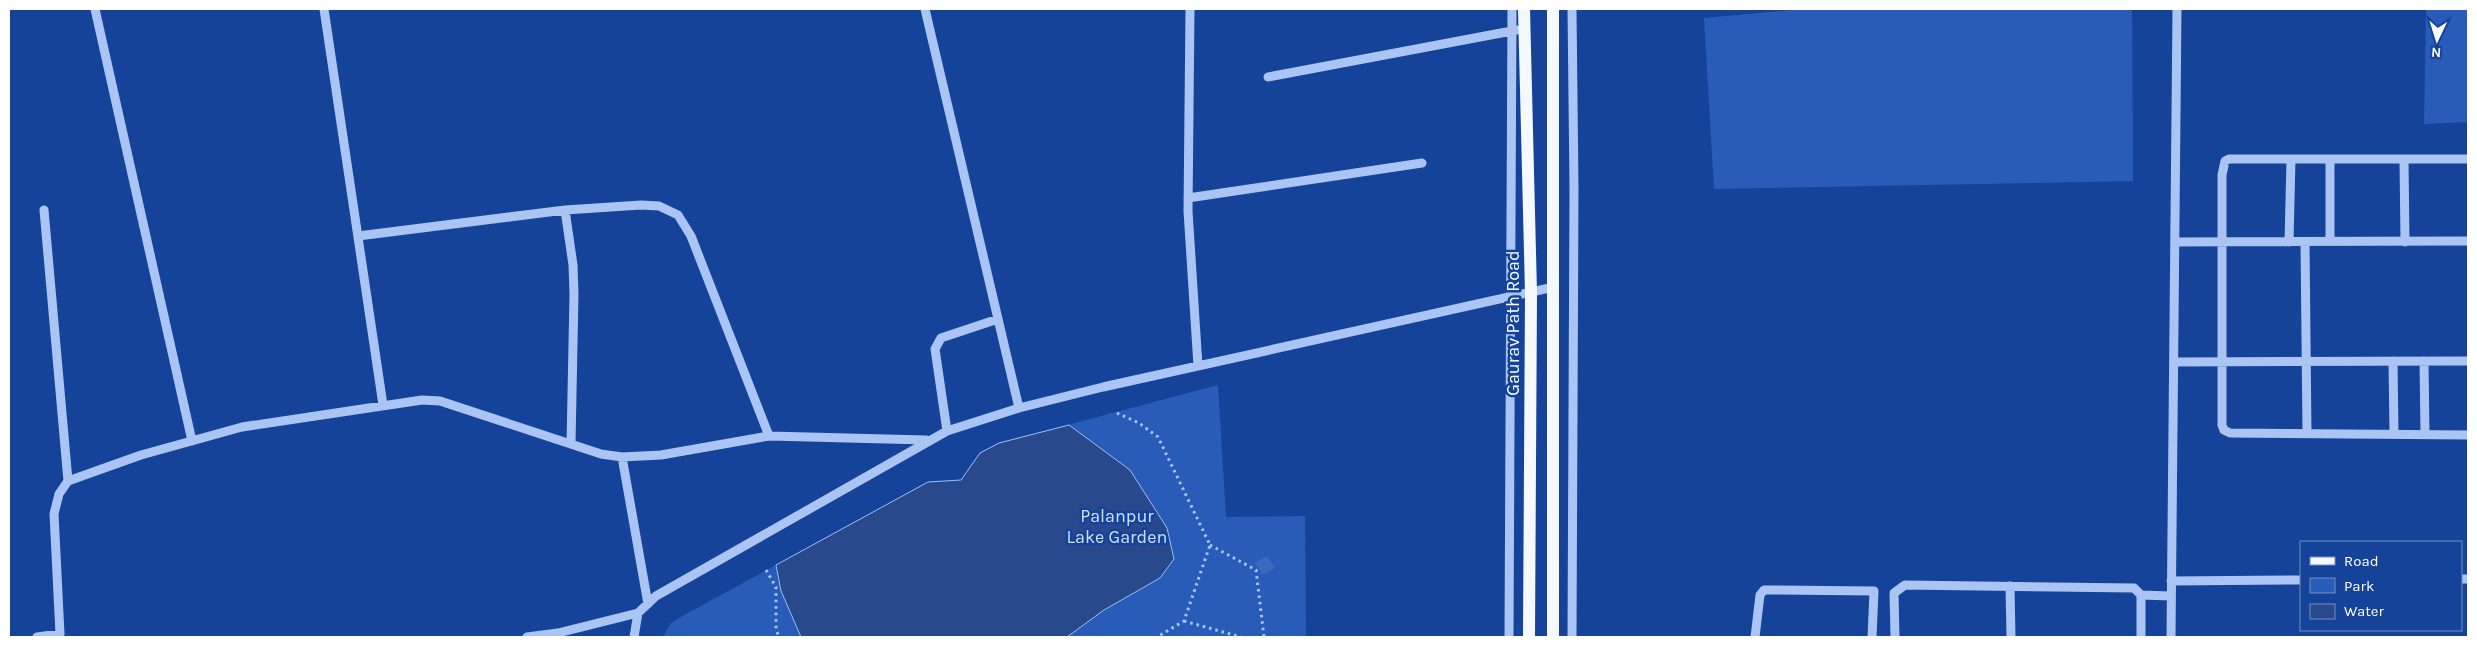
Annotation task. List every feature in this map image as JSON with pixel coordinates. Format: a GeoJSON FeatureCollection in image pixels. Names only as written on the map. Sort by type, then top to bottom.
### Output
{"type":"FeatureCollection","features":[{"type":"Feature","properties":{"kind":"main road","name":"Gaurav Path Road"},"geometry":{"type":"LineString","coordinates":[[1524,9],[1518,29],[1531,293],[1529,637]]}},
{"type":"Feature","properties":{"kind":"main road"},"geometry":{"type":"LineString","coordinates":[[1553,637],[1554,9]]}},
{"type":"Feature","properties":{"kind":"street"},"geometry":{"type":"LineString","coordinates":[[95,9],[192,441]]}},
{"type":"Feature","properties":{"kind":"street"},"geometry":{"type":"LineString","coordinates":[[324,9],[383,405]]}},
{"type":"Feature","properties":{"kind":"street"},"geometry":{"type":"LineString","coordinates":[[925,9],[1019,408]]}},
{"type":"Feature","properties":{"kind":"street"},"geometry":{"type":"LineString","coordinates":[[1190,9],[1188,198],[1198,366]]}},
{"type":"Feature","properties":{"kind":"street"},"geometry":{"type":"LineString","coordinates":[[1509,637],[1510,298],[1518,29],[1512,9]]}},
{"type":"Feature","properties":{"kind":"street"},"geometry":{"type":"LineString","coordinates":[[1572,9],[1574,188],[1572,637]]}},
{"type":"Feature","properties":{"kind":"street"},"geometry":{"type":"LineString","coordinates":[[2171,637],[2177,9]]}},
{"type":"Feature","properties":{"kind":"street"},"geometry":{"type":"LineString","coordinates":[[1268,76],[1518,29]]}},
{"type":"Feature","properties":{"kind":"street"},"geometry":{"type":"LineString","coordinates":[[2468,160],[2229,158],[2225,161],[2222,175],[2224,430],[2230,433],[2468,435]]}},
{"type":"Feature","properties":{"kind":"street"},"geometry":{"type":"LineString","coordinates":[[2289,242],[2291,159]]}},
{"type":"Feature","properties":{"kind":"street"},"geometry":{"type":"LineString","coordinates":[[2330,159],[2330,242]]}},
{"type":"Feature","properties":{"kind":"street"},"geometry":{"type":"LineString","coordinates":[[2404,159],[2405,242]]}},
{"type":"Feature","properties":{"kind":"street"},"geometry":{"type":"LineString","coordinates":[[1188,198],[1422,163]]}},
{"type":"Feature","properties":{"kind":"street"},"geometry":{"type":"LineString","coordinates":[[358,236],[565,210],[641,205],[660,206],[678,215],[691,236],[769,436]]}},
{"type":"Feature","properties":{"kind":"street"},"geometry":{"type":"LineString","coordinates":[[44,210],[68,481]]}},
{"type":"Feature","properties":{"kind":"street"},"geometry":{"type":"LineString","coordinates":[[565,210],[573,265],[574,294],[571,444]]}},
{"type":"Feature","properties":{"kind":"street"},"geometry":{"type":"LineString","coordinates":[[2176,242],[2468,242]]}},
{"type":"Feature","properties":{"kind":"street"},"geometry":{"type":"LineString","coordinates":[[2305,242],[2307,433]]}},
{"type":"Feature","properties":{"kind":"street"},"geometry":{"type":"LineString","coordinates":[[527,637],[558,633],[638,614],[656,596],[928,440],[947,431],[1019,408],[1554,287]]}},
{"type":"Feature","properties":{"kind":"street"},"geometry":{"type":"LineString","coordinates":[[947,431],[935,349],[936,343],[941,338],[998,319]]}},
{"type":"Feature","properties":{"kind":"street"},"geometry":{"type":"LineString","coordinates":[[2393,361],[2394,434]]}},
{"type":"Feature","properties":{"kind":"street"},"geometry":{"type":"LineString","coordinates":[[2424,361],[2425,434]]}},
{"type":"Feature","properties":{"kind":"street"},"geometry":{"type":"LineString","coordinates":[[2175,362],[2468,361]]}},
{"type":"Feature","properties":{"kind":"street"},"geometry":{"type":"LineString","coordinates":[[37,637],[62,636],[54,514],[59,494],[68,481],[141,455],[242,428],[422,400],[440,401],[601,454],[622,457],[661,455],[769,436],[928,440]]}},
{"type":"Feature","properties":{"kind":"street"},"geometry":{"type":"LineString","coordinates":[[622,457],[648,604]]}},
{"type":"Feature","properties":{"kind":"street"},"geometry":{"type":"LineString","coordinates":[[2172,581],[2300,580]]}},
{"type":"Feature","properties":{"kind":"street"},"geometry":{"type":"LineString","coordinates":[[1894,637],[1894,594],[1905,586],[2134,588],[2141,595],[2171,596]]}},
{"type":"Feature","properties":{"kind":"street"},"geometry":{"type":"LineString","coordinates":[[2010,586],[2011,637]]}},
{"type":"Feature","properties":{"kind":"street"},"geometry":{"type":"LineString","coordinates":[[1755,637],[1760,595],[1764,590],[1873,591],[1872,637]]}},
{"type":"Feature","properties":{"kind":"street"},"geometry":{"type":"LineString","coordinates":[[2141,595],[2141,637]]}},
{"type":"Feature","properties":{"kind":"street"},"geometry":{"type":"LineString","coordinates":[[634,637],[638,614]]}},
{"type":"Feature","properties":{"kind":"path"},"geometry":{"type":"LineString","coordinates":[[1117,413],[1138,423],[1158,437],[1210,545],[1256,570],[1264,637]]}},
{"type":"Feature","properties":{"kind":"path"},"geometry":{"type":"LineString","coordinates":[[1157,637],[1184,621],[1210,545]]}},
{"type":"Feature","properties":{"kind":"path"},"geometry":{"type":"LineString","coordinates":[[766,570],[776,587],[776,629],[779,637]]}},
{"type":"Feature","properties":{"kind":"path"},"geometry":{"type":"LineString","coordinates":[[1184,621],[1241,637]]}},
{"type":"Feature","properties":{"kind":"green space"},"geometry":{"type":"Polygon","coordinates":[[[1801,9],[2132,9],[2133,181],[1714,189],[1704,18],[1801,9]]]}},
{"type":"Feature","properties":{"kind":"green space"},"geometry":{"type":"Polygon","coordinates":[[[2426,9],[2468,9],[2468,122],[2424,124],[2426,9]]]}},
{"type":"Feature","properties":{"kind":"green space","name":"Palanpur Lake Garden"},"geometry":{"type":"Polygon","coordinates":[[[1218,385],[1226,517],[1305,516],[1306,637],[663,637],[671,623],[688,613],[928,482],[961,480],[980,453],[999,443],[1218,385]]]}},
{"type":"Feature","properties":{"kind":"water"},"geometry":{"type":"Polygon","coordinates":[[[1069,425],[1130,470],[1167,528],[1174,559],[1160,578],[1104,610],[1067,637],[801,637],[781,591],[776,565],[928,482],[961,480],[980,453],[999,443],[1069,425]]]}},
{"type":"Feature","properties":{"kind":"building"},"geometry":{"type":"Polygon","coordinates":[[[1267,556],[1275,568],[1263,575],[1255,563],[1267,556]]]}}]}
